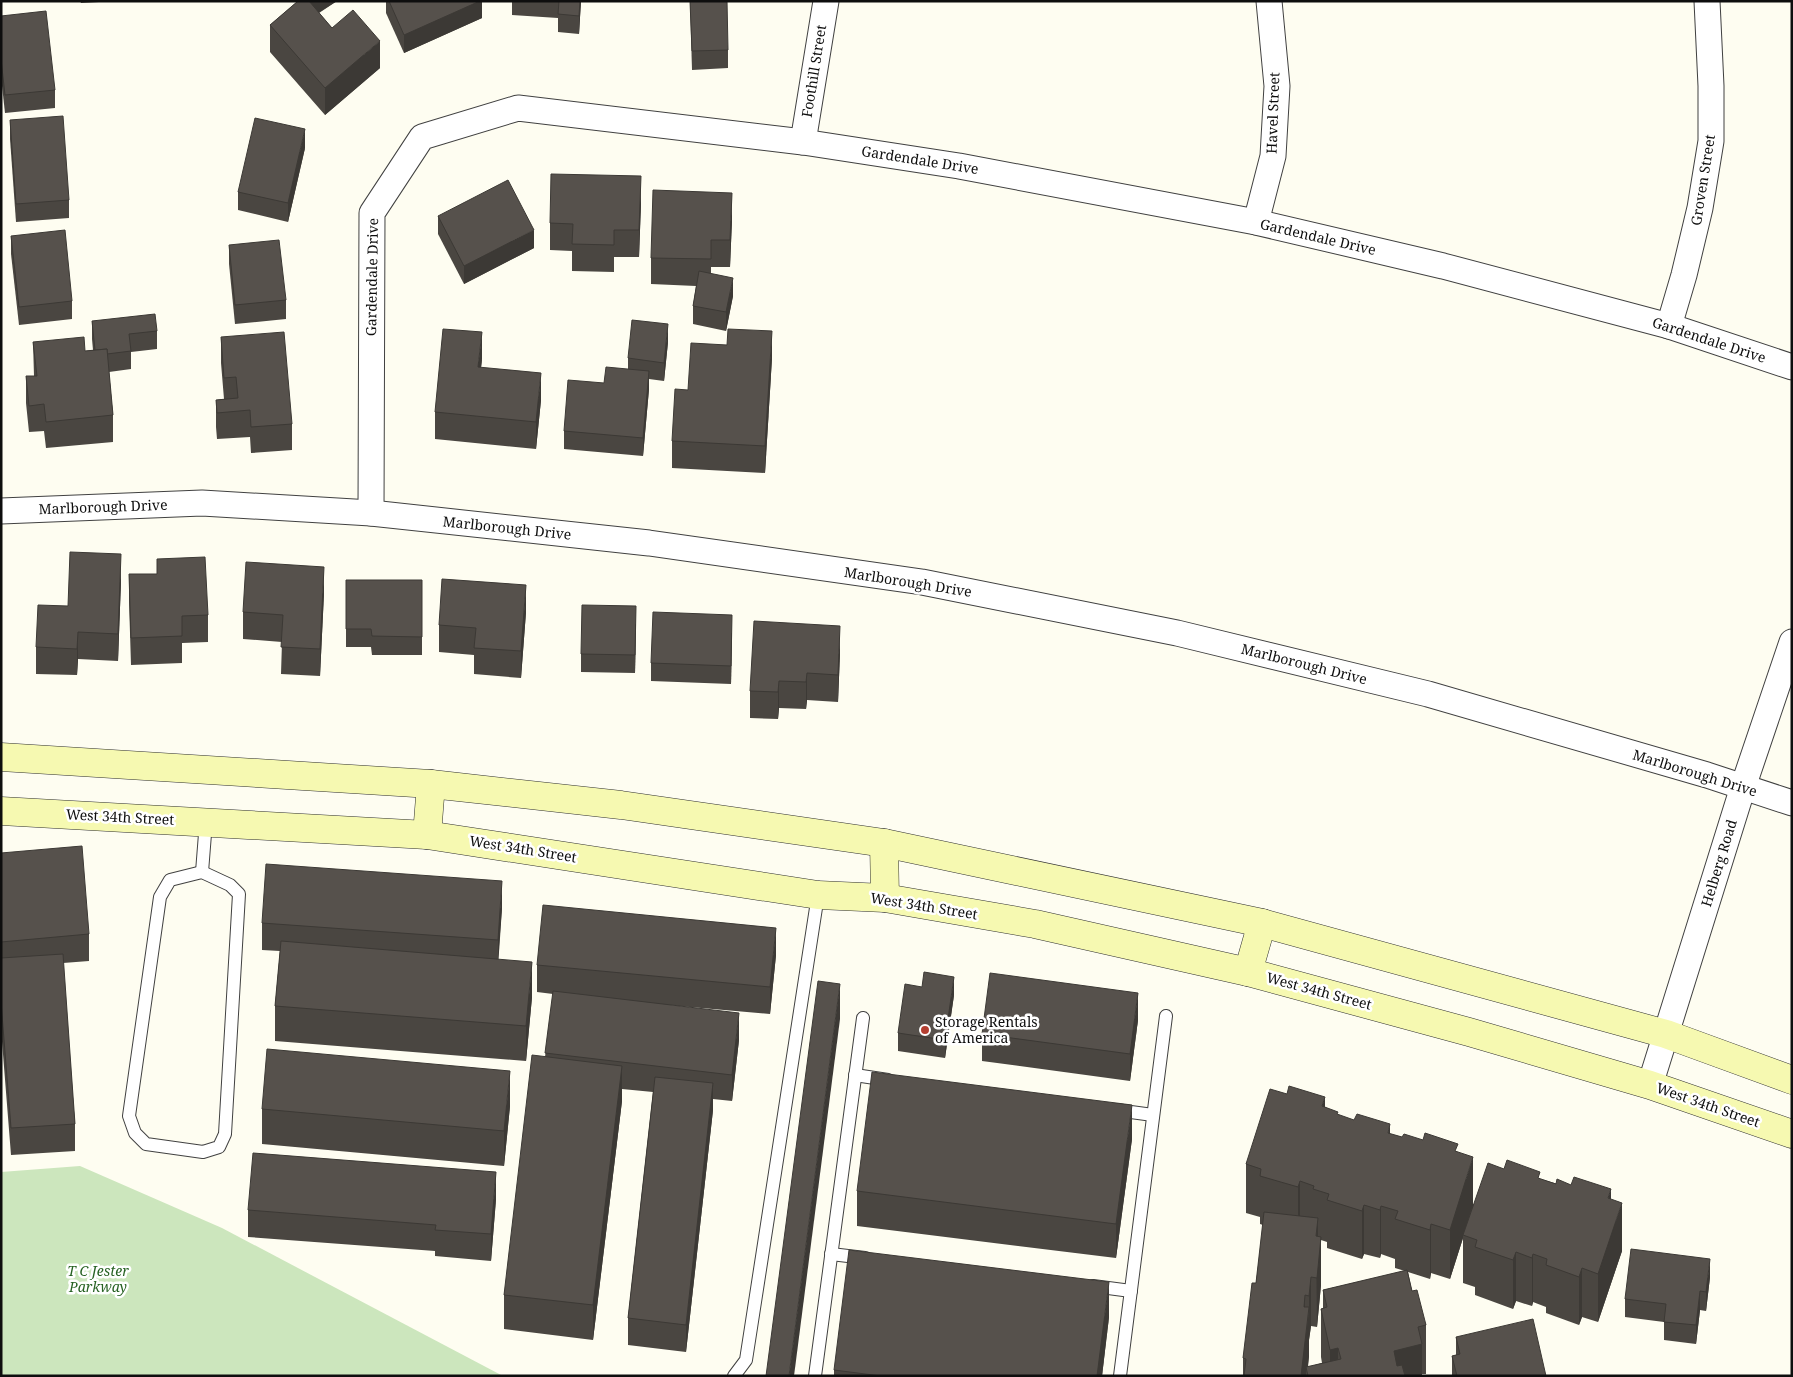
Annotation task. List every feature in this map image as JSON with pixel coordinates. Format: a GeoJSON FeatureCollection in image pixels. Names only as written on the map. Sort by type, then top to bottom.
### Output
{"type":"FeatureCollection","features":[{"type":"Feature","properties":{"kind":"main road"},"geometry":{"type":"LineString","coordinates":[[1,757],[431,784],[621,805],[884,843],[1262,923],[1666,1034],[1792,1080]]}},
{"type":"Feature","properties":{"kind":"main road"},"geometry":{"type":"LineString","coordinates":[[427,835],[431,784]]}},
{"type":"Feature","properties":{"kind":"main road","name":"West 34th Street"},"geometry":{"type":"LineString","coordinates":[[1,811],[206,821],[427,835],[818,895],[885,898],[1034,924],[1248,972],[1469,1032],[1650,1085],[1792,1134]]}},
{"type":"Feature","properties":{"kind":"main road"},"geometry":{"type":"LineString","coordinates":[[884,843],[885,898]]}},
{"type":"Feature","properties":{"kind":"main road"},"geometry":{"type":"LineString","coordinates":[[1248,972],[1262,923]]}},
{"type":"Feature","properties":{"kind":"street","name":"Foothill Street"},"geometry":{"type":"LineString","coordinates":[[803,142],[826,1]]}},
{"type":"Feature","properties":{"kind":"street","name":"Havel Street"},"geometry":{"type":"LineString","coordinates":[[1256,222],[1272,156],[1277,95],[1269,1]]}},
{"type":"Feature","properties":{"kind":"street","name":"Groven Street"},"geometry":{"type":"LineString","coordinates":[[1669,326],[1684,275],[1700,208],[1711,141],[1711,86],[1707,1]]}},
{"type":"Feature","properties":{"kind":"street","name":"Gardendale Drive"},"geometry":{"type":"LineString","coordinates":[[371,513],[372,213],[422,137],[518,108],[803,142],[959,166],[1256,222],[1444,266],[1669,326],[1792,367]]}},
{"type":"Feature","properties":{"kind":"street","name":"Marlborough Drive"},"geometry":{"type":"LineString","coordinates":[[1,511],[202,503],[371,513],[650,543],[932,584],[1177,633],[1428,694],[1707,775],[1792,803]]}},
{"type":"Feature","properties":{"kind":"street","name":"Helberg Road"},"geometry":{"type":"LineString","coordinates":[[1650,1085],[1743,787],[1792,642]]}},
{"type":"Feature","properties":{"kind":"lane"},"geometry":{"type":"LineString","coordinates":[[202,872],[206,821]]}},
{"type":"Feature","properties":{"kind":"lane"},"geometry":{"type":"LineString","coordinates":[[202,872],[230,885],[239,894],[225,1134],[219,1147],[203,1152],[146,1144],[135,1132],[129,1116],[160,897],[170,880],[202,872]]}},
{"type":"Feature","properties":{"kind":"lane"},"geometry":{"type":"LineString","coordinates":[[734,1376],[746,1360],[818,895]]}},
{"type":"Feature","properties":{"kind":"lane"},"geometry":{"type":"LineString","coordinates":[[1120,1376],[1166,1016]]}},
{"type":"Feature","properties":{"kind":"lane"},"geometry":{"type":"LineString","coordinates":[[815,1376],[863,1018]]}},
{"type":"Feature","properties":{"kind":"lane"},"geometry":{"type":"LineString","coordinates":[[855,1076],[903,1082]]}},
{"type":"Feature","properties":{"kind":"lane"},"geometry":{"type":"LineString","coordinates":[[1105,1109],[1153,1115]]}},
{"type":"Feature","properties":{"kind":"lane"},"geometry":{"type":"LineString","coordinates":[[831,1254],[880,1260]]}},
{"type":"Feature","properties":{"kind":"lane"},"geometry":{"type":"LineString","coordinates":[[1082,1285],[1131,1291]]}},
{"type":"Feature","properties":{"kind":"green space","name":"T C Jester Parkway"},"geometry":{"type":"Polygon","coordinates":[[[80,1166],[222,1228],[503,1376],[1,1376],[1,1172],[80,1166]]]}},
{"type":"Feature","properties":{"kind":"building"},"geometry":{"type":"Polygon","coordinates":[[[298,1],[309,1],[332,28],[353,10],[380,41],[325,88],[270,25],[298,1]]]}},
{"type":"Feature","properties":{"kind":"building"},"geometry":{"type":"Polygon","coordinates":[[[389,1],[480,1],[404,35],[389,1]]]}},
{"type":"Feature","properties":{"kind":"building"},"geometry":{"type":"Polygon","coordinates":[[[559,1],[580,1],[579,16],[558,14],[559,1]]]}},
{"type":"Feature","properties":{"kind":"building"},"geometry":{"type":"Polygon","coordinates":[[[690,1],[727,1],[728,50],[692,51],[690,1]]]}},
{"type":"Feature","properties":{"kind":"building"},"geometry":{"type":"Polygon","coordinates":[[[46,11],[55,90],[5,95],[1,59],[1,16],[46,11]]]}},
{"type":"Feature","properties":{"kind":"building"},"geometry":{"type":"Polygon","coordinates":[[[63,116],[69,200],[16,204],[10,120],[63,116]]]}},
{"type":"Feature","properties":{"kind":"building"},"geometry":{"type":"Polygon","coordinates":[[[255,118],[305,129],[288,203],[238,192],[255,118]]]}},
{"type":"Feature","properties":{"kind":"building"},"geometry":{"type":"Polygon","coordinates":[[[551,174],[641,176],[639,230],[614,230],[614,245],[572,244],[573,224],[550,223],[551,174]]]}},
{"type":"Feature","properties":{"kind":"building"},"geometry":{"type":"Polygon","coordinates":[[[508,180],[534,230],[464,266],[438,216],[508,180]]]}},
{"type":"Feature","properties":{"kind":"building"},"geometry":{"type":"Polygon","coordinates":[[[653,190],[732,193],[730,240],[711,240],[711,259],[651,258],[653,190]]]}},
{"type":"Feature","properties":{"kind":"building"},"geometry":{"type":"Polygon","coordinates":[[[65,230],[72,301],[19,307],[11,236],[65,230]]]}},
{"type":"Feature","properties":{"kind":"building"},"geometry":{"type":"Polygon","coordinates":[[[279,240],[286,300],[235,305],[229,245],[279,240]]]}},
{"type":"Feature","properties":{"kind":"building"},"geometry":{"type":"Polygon","coordinates":[[[699,271],[733,278],[726,312],[693,306],[699,271]]]}},
{"type":"Feature","properties":{"kind":"building"},"geometry":{"type":"Polygon","coordinates":[[[155,314],[157,331],[129,334],[131,351],[107,354],[107,349],[95,350],[92,321],[155,314]]]}},
{"type":"Feature","properties":{"kind":"building"},"geometry":{"type":"Polygon","coordinates":[[[632,320],[668,324],[664,363],[628,358],[632,320]]]}},
{"type":"Feature","properties":{"kind":"building"},"geometry":{"type":"Polygon","coordinates":[[[443,329],[482,332],[478,367],[541,373],[536,422],[435,412],[443,329]]]}},
{"type":"Feature","properties":{"kind":"building"},"geometry":{"type":"Polygon","coordinates":[[[728,329],[772,331],[765,446],[672,441],[675,389],[688,390],[691,343],[727,345],[728,329]]]}},
{"type":"Feature","properties":{"kind":"building"},"geometry":{"type":"Polygon","coordinates":[[[284,332],[292,424],[251,427],[250,410],[217,413],[216,400],[238,398],[236,377],[224,378],[221,337],[284,332]]]}},
{"type":"Feature","properties":{"kind":"building"},"geometry":{"type":"Polygon","coordinates":[[[84,337],[85,351],[107,349],[113,415],[46,422],[44,404],[29,406],[26,376],[37,376],[33,342],[84,337]]]}},
{"type":"Feature","properties":{"kind":"building"},"geometry":{"type":"Polygon","coordinates":[[[606,367],[649,371],[643,438],[564,431],[568,380],[604,383],[606,367]]]}},
{"type":"Feature","properties":{"kind":"building"},"geometry":{"type":"Polygon","coordinates":[[[70,552],[121,554],[118,634],[78,632],[77,649],[36,647],[38,605],[68,606],[70,552]]]}},
{"type":"Feature","properties":{"kind":"building"},"geometry":{"type":"Polygon","coordinates":[[[205,557],[208,615],[182,616],[182,636],[131,638],[129,574],[157,574],[157,559],[205,557]]]}},
{"type":"Feature","properties":{"kind":"building"},"geometry":{"type":"Polygon","coordinates":[[[246,562],[324,567],[320,649],[281,647],[283,615],[243,612],[246,562]]]}},
{"type":"Feature","properties":{"kind":"building"},"geometry":{"type":"Polygon","coordinates":[[[442,579],[526,585],[521,651],[474,648],[476,628],[439,625],[442,579]]]}},
{"type":"Feature","properties":{"kind":"building"},"geometry":{"type":"Polygon","coordinates":[[[346,580],[422,580],[422,637],[372,636],[371,629],[346,629],[346,580]]]}},
{"type":"Feature","properties":{"kind":"building"},"geometry":{"type":"Polygon","coordinates":[[[582,605],[636,606],[635,655],[581,654],[582,605]]]}},
{"type":"Feature","properties":{"kind":"building"},"geometry":{"type":"Polygon","coordinates":[[[653,612],[732,615],[731,666],[651,663],[653,612]]]}},
{"type":"Feature","properties":{"kind":"building"},"geometry":{"type":"Polygon","coordinates":[[[754,621],[840,626],[838,675],[807,673],[806,682],[779,681],[778,692],[750,691],[754,621]]]}},
{"type":"Feature","properties":{"kind":"building"},"geometry":{"type":"Polygon","coordinates":[[[82,846],[89,934],[1,942],[1,853],[82,846]]]}},
{"type":"Feature","properties":{"kind":"building"},"geometry":{"type":"Polygon","coordinates":[[[266,864],[502,881],[498,940],[262,923],[266,864]]]}},
{"type":"Feature","properties":{"kind":"building"},"geometry":{"type":"Polygon","coordinates":[[[543,905],[776,928],[770,987],[537,965],[543,905]]]}},
{"type":"Feature","properties":{"kind":"building"},"geometry":{"type":"Polygon","coordinates":[[[281,941],[532,962],[526,1026],[275,1006],[281,941]]]}},
{"type":"Feature","properties":{"kind":"building"},"geometry":{"type":"Polygon","coordinates":[[[63,954],[75,1124],[11,1128],[1,1002],[1,958],[63,954]]]}},
{"type":"Feature","properties":{"kind":"building","name":"Storage Rentals of America"},"geometry":{"type":"Polygon","coordinates":[[[924,972],[954,977],[945,1040],[898,1033],[905,984],[922,987],[924,972]]]}},
{"type":"Feature","properties":{"kind":"building"},"geometry":{"type":"Polygon","coordinates":[[[990,973],[1138,993],[1130,1054],[982,1034],[990,973]]]}},
{"type":"Feature","properties":{"kind":"building"},"geometry":{"type":"Polygon","coordinates":[[[818,981],[840,984],[789,1376],[766,1376],[818,981]]]}},
{"type":"Feature","properties":{"kind":"building"},"geometry":{"type":"Polygon","coordinates":[[[553,991],[739,1013],[732,1075],[545,1053],[553,991]]]}},
{"type":"Feature","properties":{"kind":"building"},"geometry":{"type":"Polygon","coordinates":[[[267,1049],[510,1071],[504,1131],[262,1109],[267,1049]]]}},
{"type":"Feature","properties":{"kind":"building"},"geometry":{"type":"Polygon","coordinates":[[[532,1055],[622,1066],[593,1305],[504,1295],[532,1055]]]}},
{"type":"Feature","properties":{"kind":"building"},"geometry":{"type":"Polygon","coordinates":[[[872,1072],[1132,1105],[1116,1224],[857,1191],[872,1072]]]}},
{"type":"Feature","properties":{"kind":"building"},"geometry":{"type":"Polygon","coordinates":[[[655,1077],[713,1083],[686,1325],[628,1318],[655,1077]]]}},
{"type":"Feature","properties":{"kind":"building"},"geometry":{"type":"Polygon","coordinates":[[[1289,1086],[1325,1097],[1322,1106],[1338,1112],[1337,1114],[1354,1120],[1357,1114],[1390,1124],[1388,1133],[1402,1137],[1404,1134],[1423,1140],[1425,1133],[1458,1144],[1455,1151],[1473,1157],[1450,1230],[1431,1224],[1430,1230],[1395,1219],[1398,1211],[1381,1206],[1380,1210],[1364,1205],[1362,1211],[1327,1200],[1329,1194],[1313,1189],[1314,1186],[1300,1181],[1298,1187],[1260,1176],[1261,1169],[1246,1164],[1270,1089],[1287,1094],[1289,1086]]]}},
{"type":"Feature","properties":{"kind":"building"},"geometry":{"type":"Polygon","coordinates":[[[253,1153],[496,1172],[491,1234],[435,1230],[436,1225],[248,1210],[253,1153]]]}},
{"type":"Feature","properties":{"kind":"building"},"geometry":{"type":"Polygon","coordinates":[[[1507,1160],[1540,1172],[1538,1178],[1556,1184],[1557,1179],[1571,1185],[1574,1177],[1611,1189],[1608,1198],[1622,1203],[1598,1274],[1582,1268],[1579,1277],[1546,1265],[1547,1259],[1533,1254],[1532,1258],[1516,1252],[1513,1260],[1475,1247],[1477,1240],[1463,1235],[1488,1163],[1504,1169],[1507,1160]]]}},
{"type":"Feature","properties":{"kind":"building"},"geometry":{"type":"Polygon","coordinates":[[[1264,1212],[1318,1218],[1316,1236],[1321,1237],[1317,1278],[1311,1277],[1309,1296],[1305,1295],[1304,1307],[1309,1307],[1301,1376],[1244,1376],[1246,1359],[1243,1358],[1252,1283],[1256,1283],[1264,1212]]]}},
{"type":"Feature","properties":{"kind":"building"},"geometry":{"type":"Polygon","coordinates":[[[1631,1249],[1710,1259],[1706,1292],[1700,1291],[1696,1325],[1664,1322],[1666,1304],[1625,1299],[1631,1249]]]}},
{"type":"Feature","properties":{"kind":"building"},"geometry":{"type":"Polygon","coordinates":[[[849,1250],[1109,1282],[1097,1376],[881,1376],[834,1370],[849,1250]]]}},
{"type":"Feature","properties":{"kind":"building"},"geometry":{"type":"Polygon","coordinates":[[[1407,1270],[1412,1291],[1417,1290],[1426,1325],[1418,1327],[1422,1344],[1394,1351],[1397,1366],[1402,1365],[1405,1376],[1308,1376],[1306,1367],[1341,1359],[1338,1348],[1330,1350],[1321,1309],[1327,1307],[1323,1290],[1407,1270]]]}},
{"type":"Feature","properties":{"kind":"building"},"geometry":{"type":"Polygon","coordinates":[[[1533,1319],[1546,1376],[1457,1376],[1452,1356],[1460,1354],[1456,1337],[1533,1319]]]}},
{"type":"Feature","properties":{"kind":"place","name":"Storage Rentals of America"},"geometry":{"type":"Point","coordinates":[925,1030]}}]}
